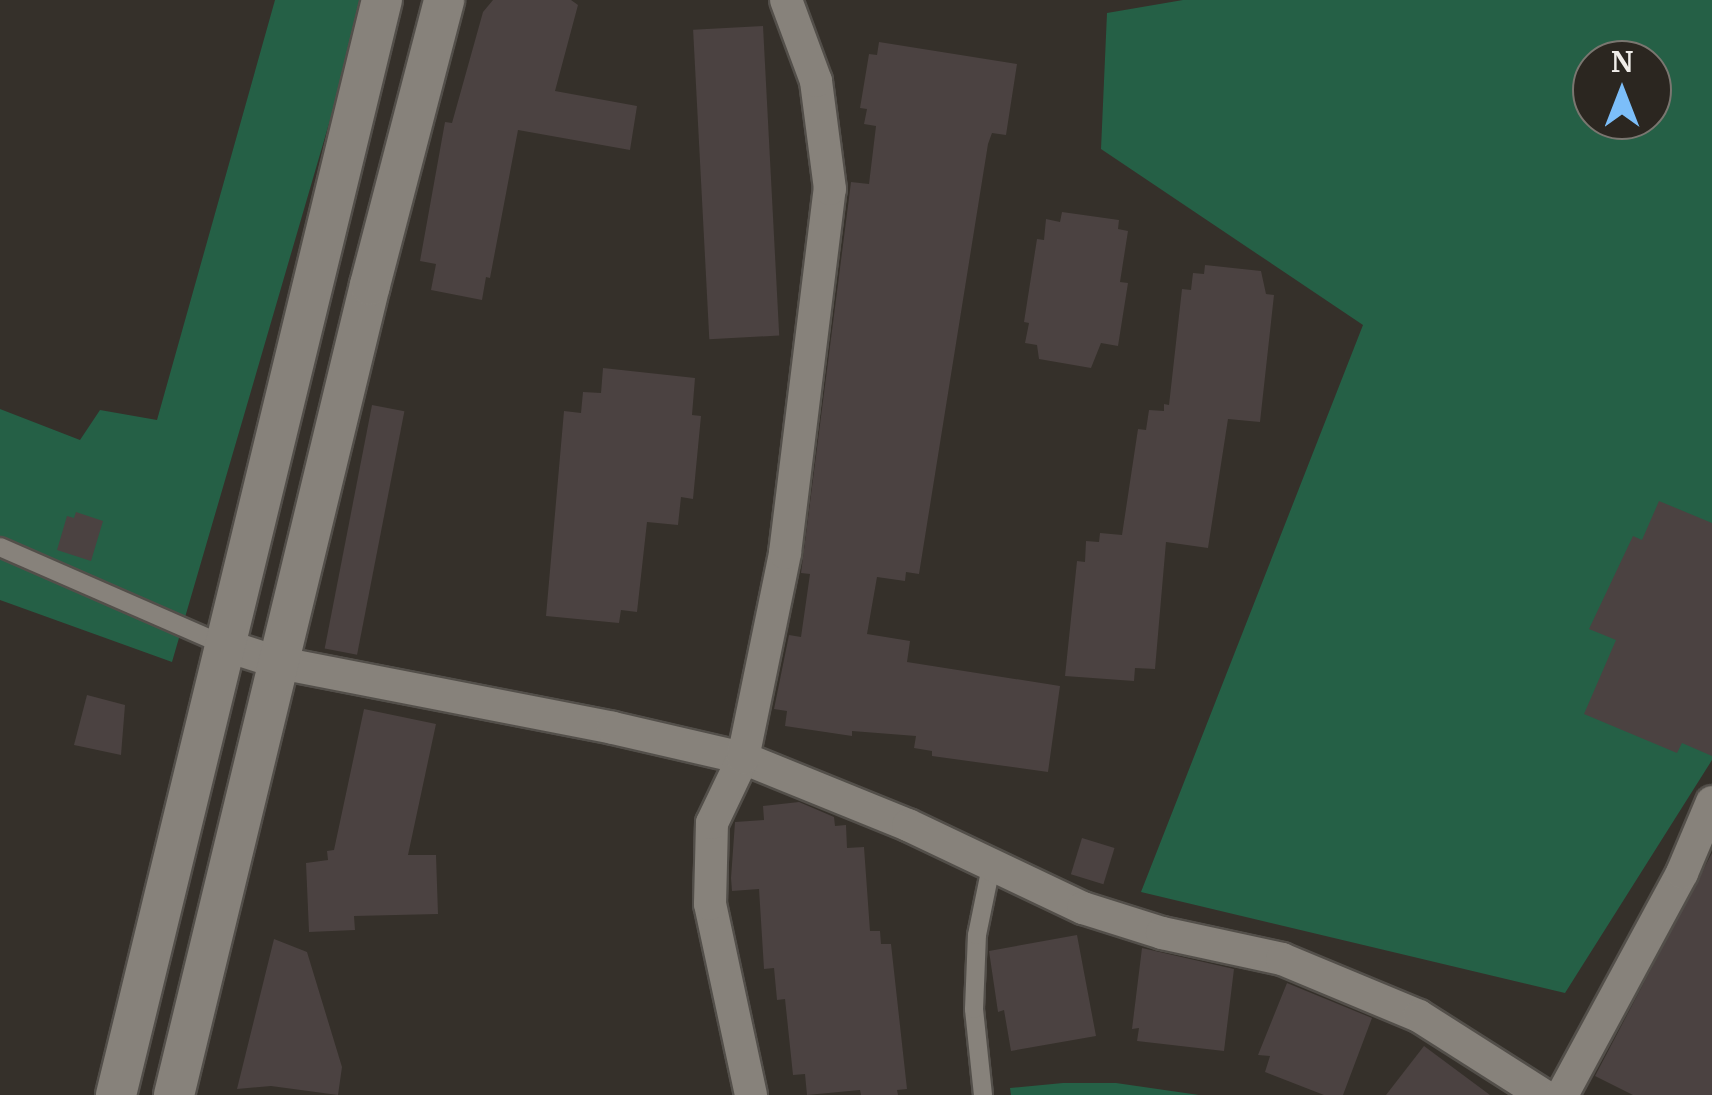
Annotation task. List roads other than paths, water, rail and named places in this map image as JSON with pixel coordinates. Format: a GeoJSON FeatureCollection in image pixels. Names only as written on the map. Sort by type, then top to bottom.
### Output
{"type":"FeatureCollection","features":[{"type":"Feature","properties":{"kind":"street"},"geometry":{"type":"LineString","coordinates":[[116,1095],[382,0]]}},
{"type":"Feature","properties":{"kind":"street"},"geometry":{"type":"LineString","coordinates":[[174,1095],[444,0]]}},
{"type":"Feature","properties":{"kind":"street"},"geometry":{"type":"LineString","coordinates":[[752,1095],[710,904],[712,823],[743,758],[785,553],[830,188],[816,81],[786,0]]}},
{"type":"Feature","properties":{"kind":"street"},"geometry":{"type":"LineString","coordinates":[[227,646],[280,663],[613,728],[743,758],[908,824],[1083,908],[1299,966],[1419,1016],[1542,1095]]}},
{"type":"Feature","properties":{"kind":"street"},"geometry":{"type":"LineString","coordinates":[[1562,1095],[1682,873],[1712,802]]}},
{"type":"Feature","properties":{"kind":"lane"},"geometry":{"type":"LineString","coordinates":[[0,547],[227,646]]}},
{"type":"Feature","properties":{"kind":"lane"},"geometry":{"type":"LineString","coordinates":[[982,1095],[974,1008],[976,936],[992,866]]}}]}
